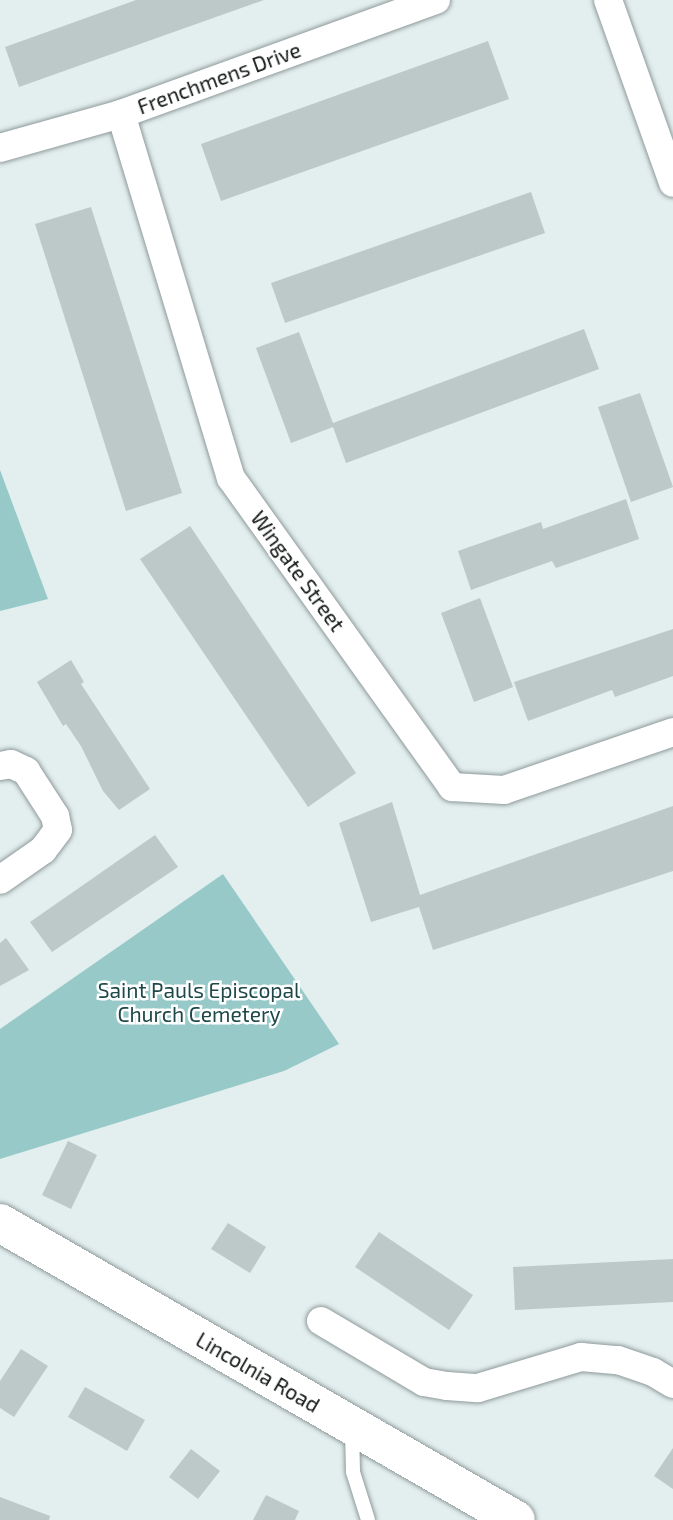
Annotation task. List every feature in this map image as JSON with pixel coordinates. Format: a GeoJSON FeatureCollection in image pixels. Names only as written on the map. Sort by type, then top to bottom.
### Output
{"type":"FeatureCollection","features":[{"type":"Feature","properties":{"kind":"main road","name":"Lincolnia Road"},"geometry":{"type":"LineString","coordinates":[[0,1223],[516,1520]]}},
{"type":"Feature","properties":{"kind":"street","name":"Frenchmens Drive"},"geometry":{"type":"LineString","coordinates":[[0,148],[121,114],[436,0]]}},
{"type":"Feature","properties":{"kind":"street"},"geometry":{"type":"LineString","coordinates":[[608,0],[673,183]]}},
{"type":"Feature","properties":{"kind":"street","name":"Wingate Street"},"geometry":{"type":"LineString","coordinates":[[121,114],[231,478],[452,787],[504,790],[673,732]]}},
{"type":"Feature","properties":{"kind":"street"},"geometry":{"type":"LineString","coordinates":[[0,766],[11,764],[26,771],[55,816],[58,830],[43,850],[0,880]]}},
{"type":"Feature","properties":{"kind":"street"},"geometry":{"type":"LineString","coordinates":[[321,1321],[425,1382],[447,1387],[478,1388],[581,1357],[618,1360],[653,1372],[673,1384]]}},
{"type":"Feature","properties":{"kind":"lane"},"geometry":{"type":"LineString","coordinates":[[352,1426],[354,1472],[368,1520]]}},
{"type":"Feature","properties":{"kind":"green space"},"geometry":{"type":"Polygon","coordinates":[[[0,470],[48,599],[0,611],[0,470]]]}},
{"type":"Feature","properties":{"kind":"green space","name":"Saint Pauls Episcopal Church Cemetery"},"geometry":{"type":"Polygon","coordinates":[[[223,874],[339,1044],[284,1071],[0,1159],[0,1029],[223,874]]]}},
{"type":"Feature","properties":{"kind":"building"},"geometry":{"type":"Polygon","coordinates":[[[136,0],[264,0],[19,87],[5,47],[136,0]]]}},
{"type":"Feature","properties":{"kind":"building"},"geometry":{"type":"Polygon","coordinates":[[[488,41],[509,99],[221,201],[201,144],[488,41]]]}},
{"type":"Feature","properties":{"kind":"building"},"geometry":{"type":"Polygon","coordinates":[[[531,192],[545,233],[285,323],[271,283],[531,192]]]}},
{"type":"Feature","properties":{"kind":"building"},"geometry":{"type":"Polygon","coordinates":[[[91,207],[182,493],[126,511],[35,224],[91,207]]]}},
{"type":"Feature","properties":{"kind":"building"},"geometry":{"type":"Polygon","coordinates":[[[584,329],[599,369],[346,463],[333,427],[291,443],[256,348],[299,332],[333,423],[584,329]]]}},
{"type":"Feature","properties":{"kind":"building"},"geometry":{"type":"Polygon","coordinates":[[[640,393],[673,487],[631,502],[598,407],[640,393]]]}},
{"type":"Feature","properties":{"kind":"building"},"geometry":{"type":"Polygon","coordinates":[[[626,499],[639,539],[556,568],[552,561],[471,590],[458,551],[541,522],[543,529],[626,499]]]}},
{"type":"Feature","properties":{"kind":"building"},"geometry":{"type":"Polygon","coordinates":[[[190,526],[356,773],[308,807],[140,559],[190,526]]]}},
{"type":"Feature","properties":{"kind":"building"},"geometry":{"type":"Polygon","coordinates":[[[480,598],[513,687],[474,702],[441,613],[480,598]]]}},
{"type":"Feature","properties":{"kind":"building"},"geometry":{"type":"Polygon","coordinates":[[[673,629],[673,676],[615,697],[612,690],[528,721],[514,682],[673,629]]]}},
{"type":"Feature","properties":{"kind":"building"},"geometry":{"type":"Polygon","coordinates":[[[71,660],[84,682],[81,684],[150,789],[119,810],[103,791],[81,746],[66,724],[63,726],[37,682],[71,660]]]}},
{"type":"Feature","properties":{"kind":"building"},"geometry":{"type":"Polygon","coordinates":[[[392,802],[420,895],[673,806],[673,871],[433,950],[419,907],[371,922],[339,823],[392,802]]]}},
{"type":"Feature","properties":{"kind":"building"},"geometry":{"type":"Polygon","coordinates":[[[155,835],[178,867],[52,952],[30,922],[155,835]]]}},
{"type":"Feature","properties":{"kind":"building"},"geometry":{"type":"Polygon","coordinates":[[[6,938],[29,970],[0,986],[0,943],[6,938]]]}},
{"type":"Feature","properties":{"kind":"building"},"geometry":{"type":"Polygon","coordinates":[[[68,1141],[97,1155],[71,1209],[42,1195],[68,1141]]]}},
{"type":"Feature","properties":{"kind":"building"},"geometry":{"type":"Polygon","coordinates":[[[228,1223],[266,1247],[250,1273],[211,1249],[228,1223]]]}},
{"type":"Feature","properties":{"kind":"building"},"geometry":{"type":"Polygon","coordinates":[[[379,1232],[473,1295],[449,1330],[355,1267],[379,1232]]]}},
{"type":"Feature","properties":{"kind":"building"},"geometry":{"type":"Polygon","coordinates":[[[673,1259],[673,1302],[515,1310],[513,1267],[673,1259]]]}},
{"type":"Feature","properties":{"kind":"building"},"geometry":{"type":"Polygon","coordinates":[[[21,1349],[48,1366],[14,1417],[0,1408],[0,1381],[21,1349]]]}},
{"type":"Feature","properties":{"kind":"building"},"geometry":{"type":"Polygon","coordinates":[[[85,1387],[145,1420],[127,1451],[68,1417],[85,1387]]]}},
{"type":"Feature","properties":{"kind":"building"},"geometry":{"type":"Polygon","coordinates":[[[673,1448],[673,1489],[654,1476],[673,1448]]]}},
{"type":"Feature","properties":{"kind":"building"},"geometry":{"type":"Polygon","coordinates":[[[191,1449],[220,1471],[198,1499],[169,1477],[191,1449]]]}},
{"type":"Feature","properties":{"kind":"building"},"geometry":{"type":"Polygon","coordinates":[[[266,1495],[299,1511],[295,1520],[253,1520],[266,1495]]]}},
{"type":"Feature","properties":{"kind":"building"},"geometry":{"type":"Polygon","coordinates":[[[0,1497],[50,1516],[49,1520],[0,1520],[0,1497]]]}}]}
